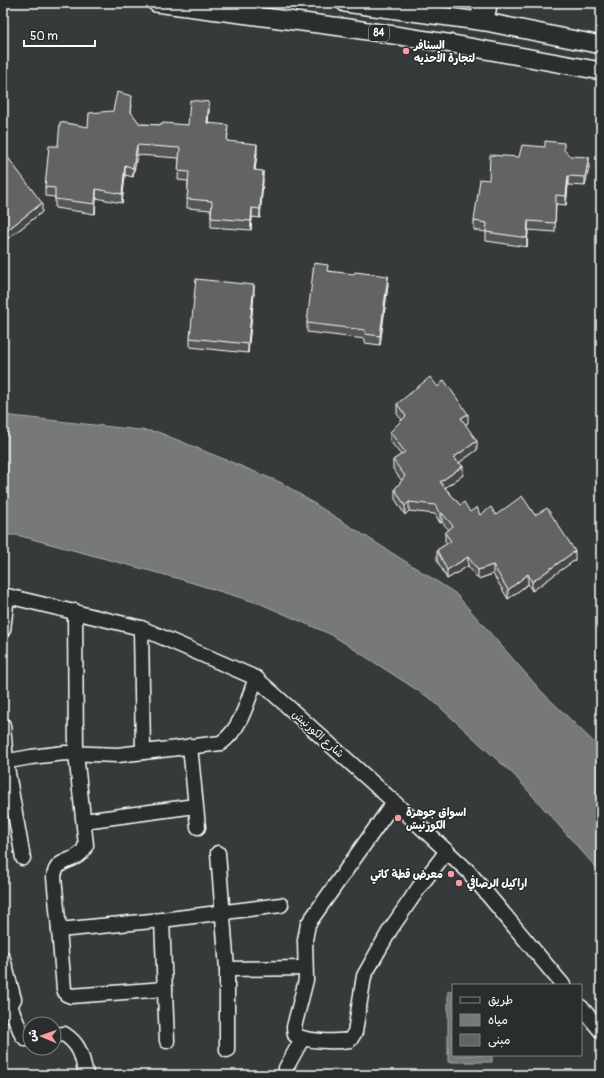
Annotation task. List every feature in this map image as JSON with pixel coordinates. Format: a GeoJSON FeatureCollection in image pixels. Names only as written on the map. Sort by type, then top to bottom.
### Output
{"type":"FeatureCollection","features":[{"type":"Feature","properties":{"kind":"main road","name":"84"},"geometry":{"type":"LineString","coordinates":[[156,3],[340,27],[494,50],[601,71]]}},
{"type":"Feature","properties":{"kind":"main road","name":"84"},"geometry":{"type":"LineString","coordinates":[[345,3],[374,5],[460,17],[601,45]]}},
{"type":"Feature","properties":{"kind":"main road"},"geometry":{"type":"LineString","coordinates":[[453,44],[468,39],[471,33],[470,26],[460,17]]}},
{"type":"Feature","properties":{"kind":"main road"},"geometry":{"type":"LineString","coordinates":[[488,22],[491,28],[487,36],[488,42],[494,50]]}},
{"type":"Feature","properties":{"kind":"street"},"geometry":{"type":"LineString","coordinates":[[479,3],[488,22]]}},
{"type":"Feature","properties":{"kind":"street"},"geometry":{"type":"LineString","coordinates":[[488,22],[490,3]]}},
{"type":"Feature","properties":{"kind":"street"},"geometry":{"type":"LineString","coordinates":[[3,630],[5,595]]}},
{"type":"Feature","properties":{"kind":"street","name":"شارع الكورنيش"},"geometry":{"type":"LineString","coordinates":[[5,595],[141,628],[256,678],[394,802],[468,871],[562,984]]}},
{"type":"Feature","properties":{"kind":"street"},"geometry":{"type":"LineString","coordinates":[[75,611],[76,754],[86,845],[80,856],[58,865],[54,870],[64,989],[66,994],[71,996],[165,990]]}},
{"type":"Feature","properties":{"kind":"street"},"geometry":{"type":"LineString","coordinates":[[141,628],[143,752]]}},
{"type":"Feature","properties":{"kind":"street"},"geometry":{"type":"LineString","coordinates":[[4,762],[52,754],[118,755],[221,742],[230,736],[238,725],[256,678]]}},
{"type":"Feature","properties":{"kind":"street"},"geometry":{"type":"LineString","coordinates":[[3,725],[4,762],[23,858]]}},
{"type":"Feature","properties":{"kind":"street"},"geometry":{"type":"LineString","coordinates":[[190,746],[198,827]]}},
{"type":"Feature","properties":{"kind":"street"},"geometry":{"type":"LineString","coordinates":[[394,802],[308,924],[305,940],[306,980],[294,1027],[295,1035],[302,1039],[350,1040],[355,1032],[364,976],[381,943],[420,886],[447,851]]}},
{"type":"Feature","properties":{"kind":"street"},"geometry":{"type":"LineString","coordinates":[[84,821],[195,806]]}},
{"type":"Feature","properties":{"kind":"street"},"geometry":{"type":"LineString","coordinates":[[218,853],[227,969],[227,1050]]}},
{"type":"Feature","properties":{"kind":"street"},"geometry":{"type":"LineString","coordinates":[[59,930],[162,920],[281,905]]}},
{"type":"Feature","properties":{"kind":"street"},"geometry":{"type":"LineString","coordinates":[[162,920],[167,1041]]}},
{"type":"Feature","properties":{"kind":"street"},"geometry":{"type":"LineString","coordinates":[[3,959],[14,999],[6,1008],[22,1034]]}},
{"type":"Feature","properties":{"kind":"street"},"geometry":{"type":"LineString","coordinates":[[227,969],[305,968]]}},
{"type":"Feature","properties":{"kind":"street"},"geometry":{"type":"LineString","coordinates":[[582,1008],[601,1032]]}},
{"type":"Feature","properties":{"kind":"street"},"geometry":{"type":"LineString","coordinates":[[62,1034],[70,1038],[78,1047],[83,1059],[86,1075]]}},
{"type":"Feature","properties":{"kind":"street"},"geometry":{"type":"LineString","coordinates":[[284,1075],[286,1068],[302,1039]]}},
{"type":"Feature","properties":{"kind":"water"},"geometry":{"type":"Polygon","coordinates":[[[3,415],[158,432],[282,483],[455,593],[542,692],[601,749],[601,873],[515,776],[431,699],[332,635],[261,604],[180,579],[17,535],[3,535],[3,415]]]}},
{"type":"Feature","properties":{"kind":"water"},"geometry":{"type":"Polygon","coordinates":[[[448,991],[452,991],[452,1056],[492,1056],[492,1062],[448,1062],[448,991]]]}},
{"type":"Feature","properties":{"kind":"building"},"geometry":{"type":"Polygon","coordinates":[[[117,92],[132,96],[131,112],[140,124],[162,125],[163,123],[188,125],[190,100],[209,102],[207,123],[228,125],[227,141],[257,144],[254,170],[263,171],[260,209],[252,208],[251,221],[211,218],[212,201],[187,199],[189,172],[178,171],[180,148],[137,145],[133,168],[125,165],[122,194],[96,189],[95,204],[55,199],[55,188],[45,187],[49,146],[58,146],[60,122],[88,127],[89,113],[113,111],[117,92]]]}},
{"type":"Feature","properties":{"kind":"building"},"geometry":{"type":"Polygon","coordinates":[[[545,141],[564,143],[564,150],[570,156],[589,157],[585,177],[568,176],[566,196],[556,195],[555,223],[528,221],[527,238],[486,232],[487,223],[474,221],[480,179],[489,180],[490,155],[519,157],[522,145],[545,147],[545,141]]]}},
{"type":"Feature","properties":{"kind":"building"},"geometry":{"type":"Polygon","coordinates":[[[3,151],[42,203],[6,231],[3,227],[3,151]]]}},
{"type":"Feature","properties":{"kind":"building"},"geometry":{"type":"Polygon","coordinates":[[[314,263],[328,265],[327,271],[354,274],[355,272],[388,276],[380,336],[365,334],[365,330],[307,323],[314,263]]]}},
{"type":"Feature","properties":{"kind":"building"},"geometry":{"type":"Polygon","coordinates":[[[196,279],[254,285],[248,344],[190,338],[196,279]]]}},
{"type":"Feature","properties":{"kind":"building"},"geometry":{"type":"Polygon","coordinates":[[[430,377],[438,387],[444,380],[468,414],[461,418],[477,441],[453,458],[463,466],[440,482],[460,505],[464,502],[470,512],[477,507],[480,515],[491,507],[496,515],[522,496],[535,515],[547,508],[575,551],[532,582],[528,574],[508,590],[493,565],[478,570],[468,557],[447,570],[437,550],[451,541],[445,533],[453,526],[442,513],[440,514],[435,505],[409,502],[405,506],[395,489],[405,476],[393,460],[405,452],[390,432],[406,416],[397,404],[430,377]]]}},
{"type":"Feature","properties":{"kind":"place","name":"السنافر لتجارة الأحذيه"},"geometry":{"type":"Point","coordinates":[406,51]}},
{"type":"Feature","properties":{"kind":"place","name":"اسواق جوهرة الكورنيش"},"geometry":{"type":"Point","coordinates":[398,818]}},
{"type":"Feature","properties":{"kind":"place","name":"معرض قطة كاتي"},"geometry":{"type":"Point","coordinates":[451,874]}},
{"type":"Feature","properties":{"kind":"place","name":"اراكيل الرصافي"},"geometry":{"type":"Point","coordinates":[459,883]}}]}
